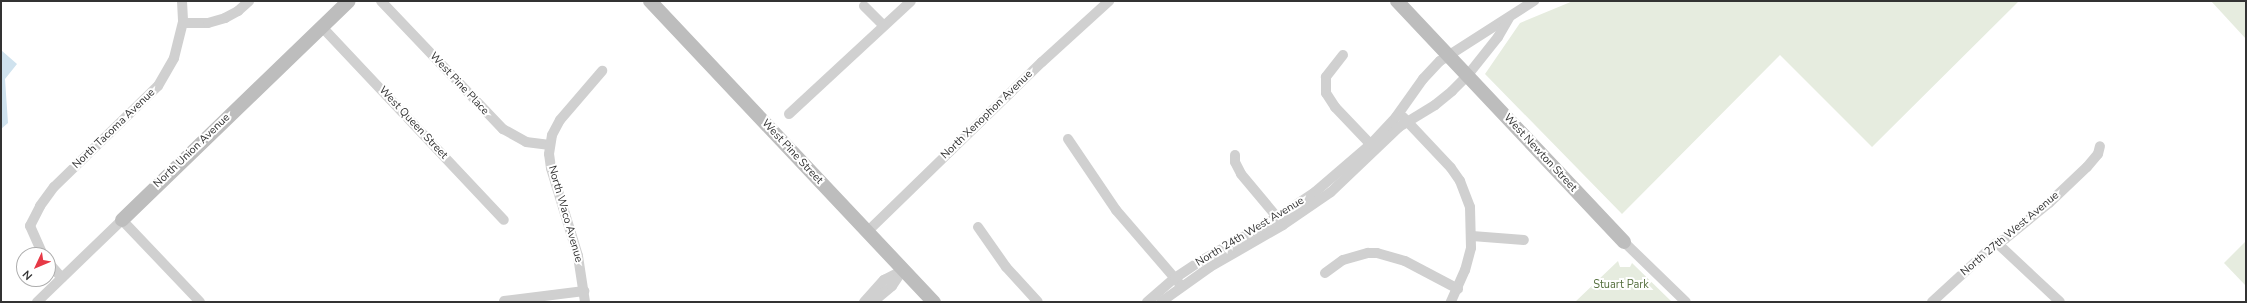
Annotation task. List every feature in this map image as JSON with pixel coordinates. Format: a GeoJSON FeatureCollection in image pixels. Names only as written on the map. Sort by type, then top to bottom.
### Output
{"type":"FeatureCollection","features":[{"type":"Feature","properties":{"kind":"street","name":"North Tacoma Avenue"},"geometry":{"type":"LineString","coordinates":[[39,247],[30,226],[43,202],[54,187],[158,86],[174,58],[183,23],[182,1]]}},
{"type":"Feature","properties":{"kind":"street"},"geometry":{"type":"LineString","coordinates":[[183,23],[208,22],[225,18],[238,11],[249,1]]}},
{"type":"Feature","properties":{"kind":"street","name":"North Union Avenue"},"geometry":{"type":"LineString","coordinates":[[37,302],[349,1]]}},
{"type":"Feature","properties":{"kind":"street","name":"West Pine Place"},"geometry":{"type":"LineString","coordinates":[[381,1],[503,129],[526,142],[550,145]]}},
{"type":"Feature","properties":{"kind":"street","name":"West Pine Street"},"geometry":{"type":"LineString","coordinates":[[650,1],[934,302]]}},
{"type":"Feature","properties":{"kind":"street"},"geometry":{"type":"LineString","coordinates":[[789,114],[911,1]]}},
{"type":"Feature","properties":{"kind":"street","name":"North Xenophon Avenue"},"geometry":{"type":"LineString","coordinates":[[867,232],[1042,62],[1109,1]]}},
{"type":"Feature","properties":{"kind":"street","name":"West Newton Street"},"geometry":{"type":"LineString","coordinates":[[1397,1],[1624,242],[1686,302]]}},
{"type":"Feature","properties":{"kind":"street","name":"North 24th West Avenue"},"geometry":{"type":"LineString","coordinates":[[1146,302],[1178,282],[1210,267],[1281,221],[1330,192],[1373,147],[1423,79],[1448,55],[1534,1]]}},
{"type":"Feature","properties":{"kind":"street"},"geometry":{"type":"LineString","coordinates":[[864,6],[884,26]]}},
{"type":"Feature","properties":{"kind":"street","name":"North 24th West Avenue"},"geometry":{"type":"LineString","coordinates":[[1373,147],[1407,122],[1435,105],[1467,76],[1498,37],[1510,16]]}},
{"type":"Feature","properties":{"kind":"street","name":"West Queen Street"},"geometry":{"type":"LineString","coordinates":[[322,27],[504,220]]}},
{"type":"Feature","properties":{"kind":"street"},"geometry":{"type":"LineString","coordinates":[[1343,55],[1326,77],[1326,93],[1335,107],[1373,147]]}},
{"type":"Feature","properties":{"kind":"street","name":"North Waco Avenue"},"geometry":{"type":"LineString","coordinates":[[585,302],[578,256],[551,168],[550,145],[552,134],[560,120],[602,71]]}},
{"type":"Feature","properties":{"kind":"street"},"geometry":{"type":"LineString","coordinates":[[1399,113],[1444,159],[1460,181],[1470,208],[1472,236],[1468,258],[1458,289],[1451,302]]}},
{"type":"Feature","properties":{"kind":"street"},"geometry":{"type":"LineString","coordinates":[[1068,139],[1116,210],[1178,282]]}},
{"type":"Feature","properties":{"kind":"street","name":"North 27th West Avenue"},"geometry":{"type":"LineString","coordinates":[[1932,302],[1997,243],[2024,225],[2049,203],[2087,167],[2098,154],[2100,146]]}},
{"type":"Feature","properties":{"kind":"street"},"geometry":{"type":"LineString","coordinates":[[1236,155],[1235,162],[1241,174],[1281,221]]}},
{"type":"Feature","properties":{"kind":"street"},"geometry":{"type":"LineString","coordinates":[[122,220],[200,302]]}},
{"type":"Feature","properties":{"kind":"street"},"geometry":{"type":"LineString","coordinates":[[978,227],[1006,267],[1038,302]]}},
{"type":"Feature","properties":{"kind":"street"},"geometry":{"type":"LineString","coordinates":[[1472,236],[1524,240]]}},
{"type":"Feature","properties":{"kind":"street"},"geometry":{"type":"LineString","coordinates":[[1997,243],[2060,302]]}},
{"type":"Feature","properties":{"kind":"street"},"geometry":{"type":"LineString","coordinates":[[1325,273],[1343,260],[1368,252],[1405,261],[1458,289]]}},
{"type":"Feature","properties":{"kind":"street"},"geometry":{"type":"LineString","coordinates":[[864,302],[884,280],[904,270]]}},
{"type":"Feature","properties":{"kind":"street"},"geometry":{"type":"LineString","coordinates":[[873,302],[892,286],[904,270]]}},
{"type":"Feature","properties":{"kind":"street"},"geometry":{"type":"LineString","coordinates":[[56,271],[62,278]]}},
{"type":"Feature","properties":{"kind":"street","name":"North 24th West Avenue"},"geometry":{"type":"LineString","coordinates":[[1161,302],[1178,282]]}},
{"type":"Feature","properties":{"kind":"street"},"geometry":{"type":"LineString","coordinates":[[504,301],[584,291]]}},
{"type":"Feature","properties":{"kind":"green space"},"geometry":{"type":"Polygon","coordinates":[[[1573,1],[2019,1],[1872,147],[1780,55],[1622,214],[1485,74],[1520,23],[1573,1]]]}},
{"type":"Feature","properties":{"kind":"green space"},"geometry":{"type":"Polygon","coordinates":[[[2211,1],[2246,1],[2246,39],[2211,1]]]}},
{"type":"Feature","properties":{"kind":"green space"},"geometry":{"type":"Polygon","coordinates":[[[2246,241],[2246,286],[2224,263],[2246,241]]]}},
{"type":"Feature","properties":{"kind":"green space","name":"Stuart Park"},"geometry":{"type":"Polygon","coordinates":[[[1618,261],[1620,267],[1630,267],[1632,263],[1672,302],[1575,302],[1618,261]]]}},
{"type":"Feature","properties":{"kind":"water"},"geometry":{"type":"Polygon","coordinates":[[[1,50],[17,64],[5,79],[8,123],[1,129],[1,50]]]}}]}
